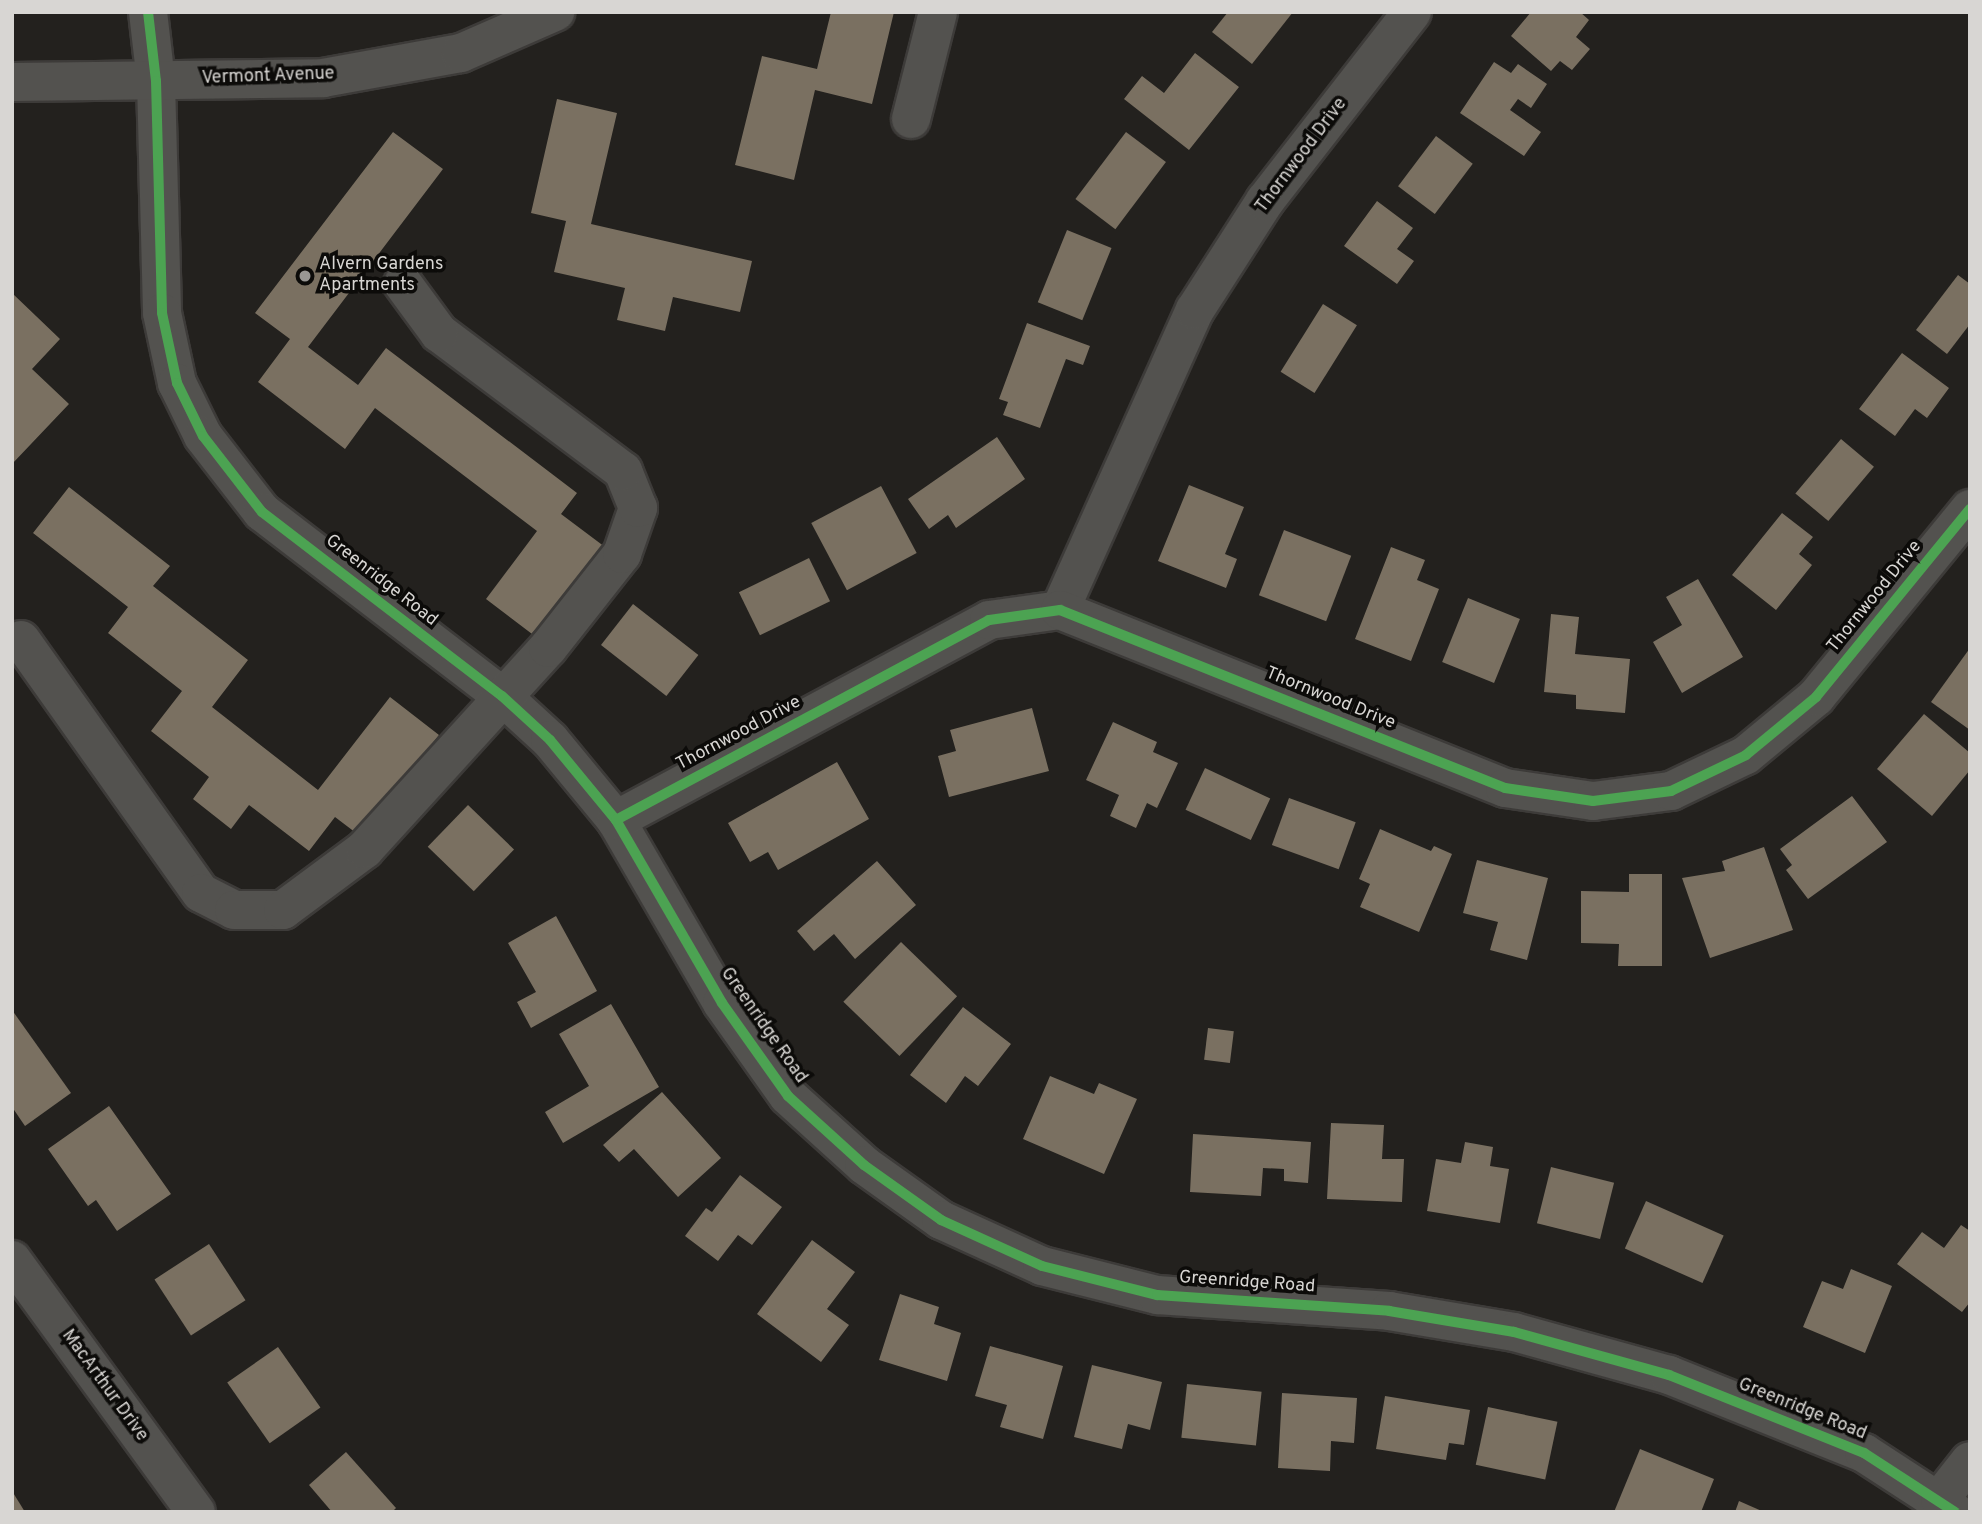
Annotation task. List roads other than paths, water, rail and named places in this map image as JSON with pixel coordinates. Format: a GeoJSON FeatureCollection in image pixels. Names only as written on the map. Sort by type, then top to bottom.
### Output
{"type":"FeatureCollection","features":[{"type":"Feature","properties":{"kind":"street","name":"Greenridge Road"},"geometry":{"type":"LineString","coordinates":[[148,12],[156,80],[162,313],[177,383],[203,436],[262,512],[502,696],[550,740],[616,820],[722,1003],[788,1096],[864,1166],[941,1220],[1042,1266],[1157,1295],[1389,1311],[1514,1332],[1669,1376],[1864,1453],[1948,1505]]}},
{"type":"Feature","properties":{"kind":"street","name":"Vermont Avenue"},"geometry":{"type":"LineString","coordinates":[[12,82],[323,78],[461,54],[555,12]]}},
{"type":"Feature","properties":{"kind":"street"},"geometry":{"type":"LineString","coordinates":[[911,119],[938,12]]}},
{"type":"Feature","properties":{"kind":"street","name":"Thornwood Drive"},"geometry":{"type":"LineString","coordinates":[[1060,610],[1195,310],[1265,201],[1412,12]]}},
{"type":"Feature","properties":{"kind":"street"},"geometry":{"type":"LineString","coordinates":[[21,640],[201,893],[234,910],[283,909],[321,887],[365,849],[502,696],[622,554],[638,508],[623,471],[439,333],[403,284]]}},
{"type":"Feature","properties":{"kind":"street","name":"Thornwood Drive"},"geometry":{"type":"LineString","coordinates":[[616,820],[989,620],[1060,610],[1506,788],[1593,801],[1671,791],[1746,755],[1816,697],[1970,509]]}},
{"type":"Feature","properties":{"kind":"street","name":"MacArthur Drive"},"geometry":{"type":"LineString","coordinates":[[12,1260],[196,1512]]}},
{"type":"Feature","properties":{"kind":"street"},"geometry":{"type":"LineString","coordinates":[[1948,1505],[1970,1461]]}},
{"type":"Feature","properties":{"kind":"place","name":"Alvern Gardens Apartments"},"geometry":{"type":"Point","coordinates":[305,276]}}]}
